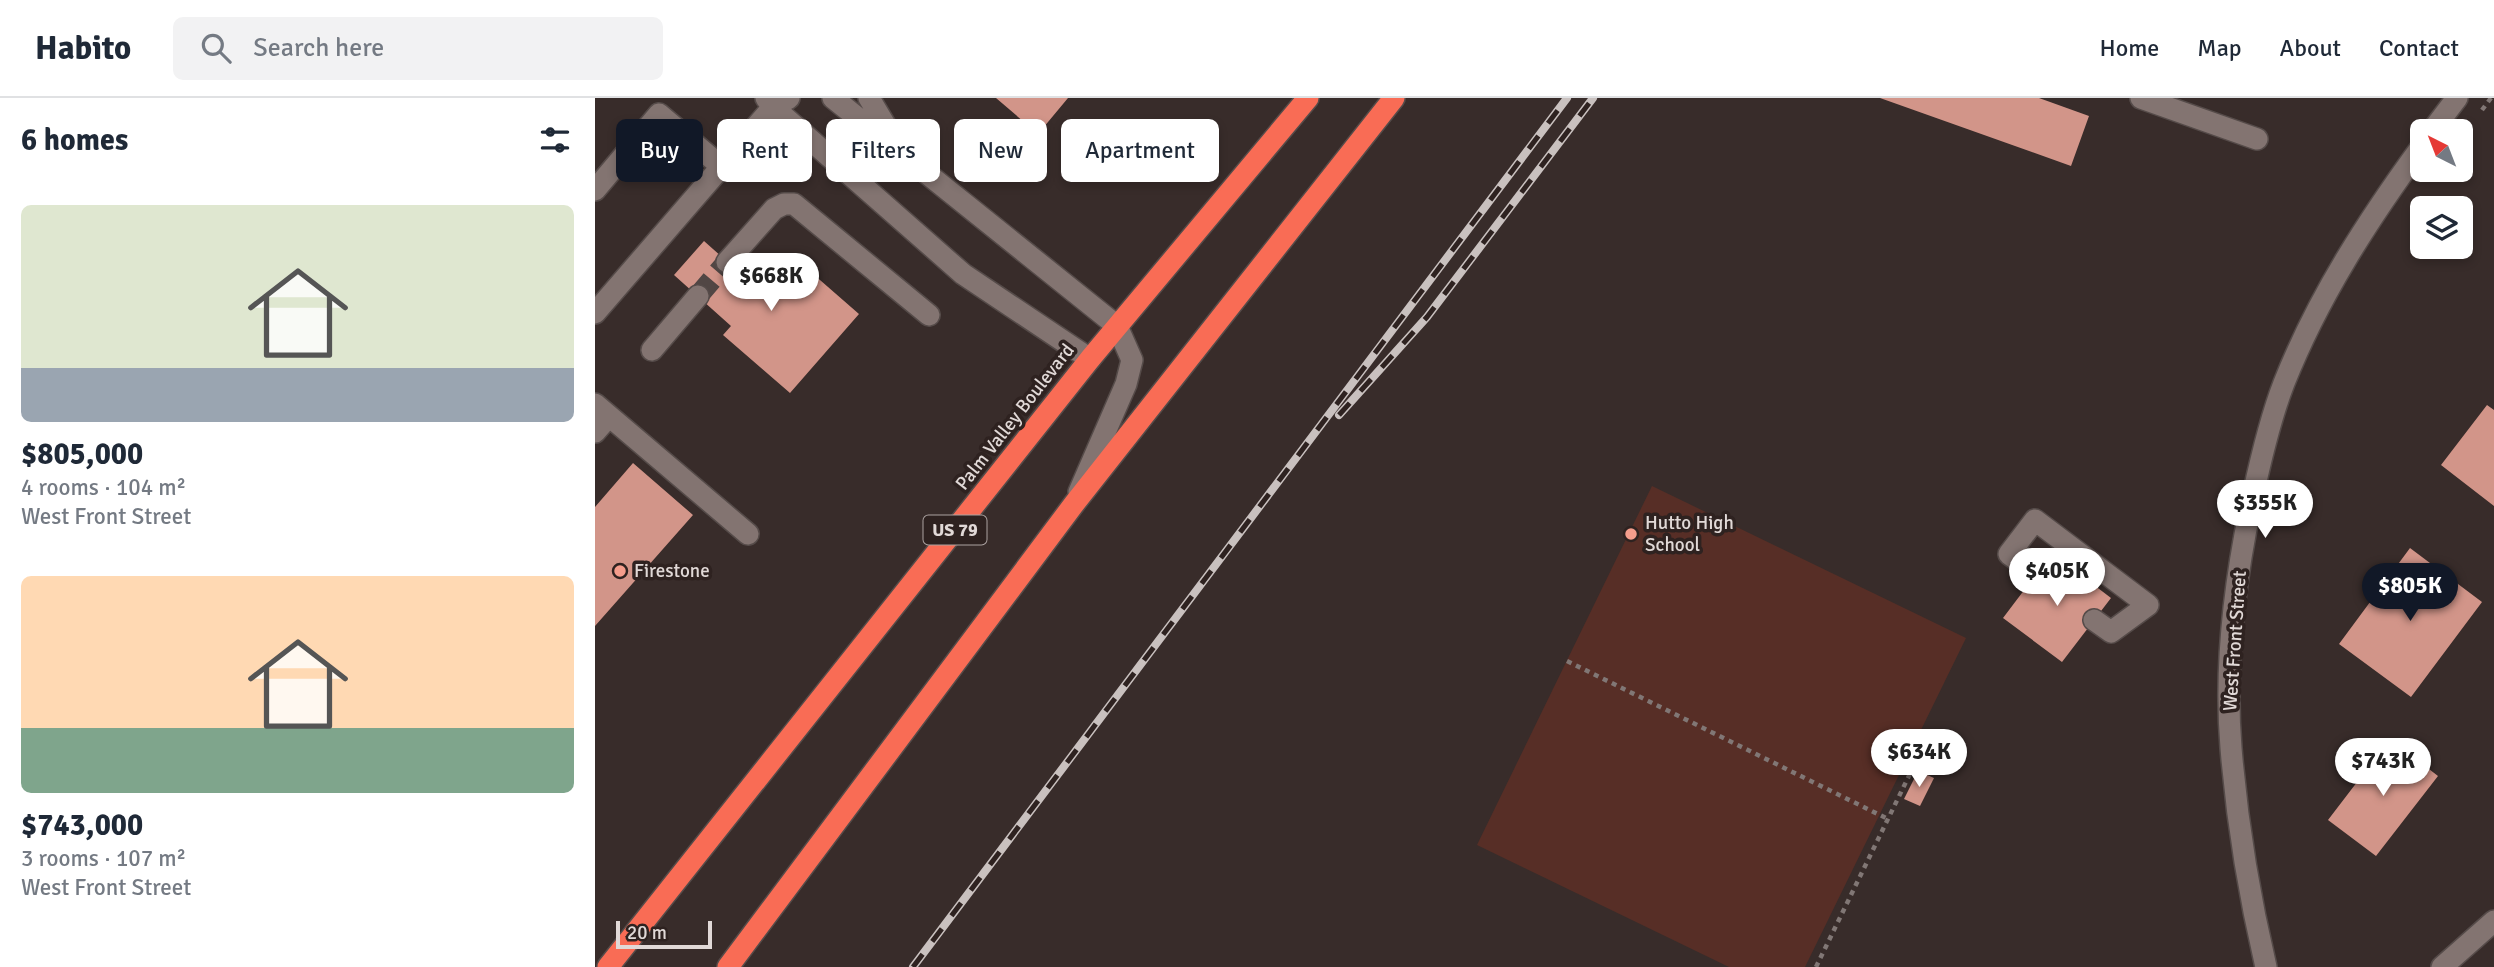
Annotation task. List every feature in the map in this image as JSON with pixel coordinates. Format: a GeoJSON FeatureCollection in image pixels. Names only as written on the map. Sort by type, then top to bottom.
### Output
{"type":"FeatureCollection","features":[{"type":"Feature","properties":{"kind":"highway","name":"Palm Valley Boulevard"},"geometry":{"type":"LineString","coordinates":[[608,967],[1090,359],[1308,98]]}},
{"type":"Feature","properties":{"kind":"highway"},"geometry":{"type":"LineString","coordinates":[[728,967],[1074,503],[1394,98]]}},
{"type":"Feature","properties":{"kind":"street"},"geometry":{"type":"LineString","coordinates":[[833,98],[859,119]]}},
{"type":"Feature","properties":{"kind":"street"},"geometry":{"type":"LineString","coordinates":[[869,98],[881,119]]}},
{"type":"Feature","properties":{"kind":"street"},"geometry":{"type":"LineString","coordinates":[[2141,98],[2257,139]]}},
{"type":"Feature","properties":{"kind":"street"},"geometry":{"type":"LineString","coordinates":[[2441,119],[2457,98]]}},
{"type":"Feature","properties":{"kind":"street"},"geometry":{"type":"LineString","coordinates":[[761,119],[776,101],[963,274],[1090,359]]}},
{"type":"Feature","properties":{"kind":"street"},"geometry":{"type":"LineString","coordinates":[[595,190],[659,114],[717,163]]}},
{"type":"Feature","properties":{"kind":"street","name":"West Front Street"},"geometry":{"type":"LineString","coordinates":[[2265,967],[2249,885],[2231,748],[2233,617],[2243,539],[2260,461],[2292,365],[2346,257],[2410,162]]}},
{"type":"Feature","properties":{"kind":"street"},"geometry":{"type":"LineString","coordinates":[[595,313],[717,173]]}},
{"type":"Feature","properties":{"kind":"street"},"geometry":{"type":"LineString","coordinates":[[937,182],[1117,326],[1132,360],[1126,384],[1074,503]]}},
{"type":"Feature","properties":{"kind":"street"},"geometry":{"type":"LineString","coordinates":[[727,262],[774,209],[784,204],[794,204],[929,315]]}},
{"type":"Feature","properties":{"kind":"street"},"geometry":{"type":"LineString","coordinates":[[652,350],[698,296]]}},
{"type":"Feature","properties":{"kind":"street"},"geometry":{"type":"LineString","coordinates":[[595,432],[602,410],[748,534]]}},
{"type":"Feature","properties":{"kind":"street"},"geometry":{"type":"LineString","coordinates":[[2036,574],[2010,554],[2035,520],[2148,605],[2111,632],[2094,620]]}},
{"type":"Feature","properties":{"kind":"street"},"geometry":{"type":"LineString","coordinates":[[2442,967],[2494,921]]}},
{"type":"Feature","properties":{"kind":"path"},"geometry":{"type":"LineString","coordinates":[[1567,661],[1888,819]]}},
{"type":"Feature","properties":{"kind":"path"},"geometry":{"type":"LineString","coordinates":[[1816,967],[1922,749]]}},
{"type":"Feature","properties":{"kind":"shaded area"},"geometry":{"type":"Polygon","coordinates":[[[1652,486],[1966,638],[1805,967],[1729,967],[1477,845],[1652,486]]]}},
{"type":"Feature","properties":{"kind":"building"},"geometry":{"type":"Polygon","coordinates":[[[996,98],[1068,98],[1047,123],[1047,119],[1020,119],[996,98]]]}},
{"type":"Feature","properties":{"kind":"building"},"geometry":{"type":"Polygon","coordinates":[[[1880,98],[2039,98],[2089,116],[2071,166],[1880,98]]]}},
{"type":"Feature","properties":{"kind":"building"},"geometry":{"type":"Polygon","coordinates":[[[704,241],[758,289],[789,253],[859,314],[790,393],[723,335],[731,326],[674,275],[704,241]]]}},
{"type":"Feature","properties":{"kind":"building"},"geometry":{"type":"Polygon","coordinates":[[[2487,405],[2494,410],[2494,506],[2441,465],[2487,405]]]}},
{"type":"Feature","properties":{"kind":"building","name":"Firestone"},"geometry":{"type":"Polygon","coordinates":[[[633,463],[693,515],[595,626],[595,507],[633,463]]]}},
{"type":"Feature","properties":{"kind":"building"},"geometry":{"type":"Polygon","coordinates":[[[2410,548],[2482,602],[2411,697],[2339,644],[2410,548]]]}},
{"type":"Feature","properties":{"kind":"building"},"geometry":{"type":"Polygon","coordinates":[[[2052,553],[2111,598],[2062,662],[2003,618],[2052,553]]]}},
{"type":"Feature","properties":{"kind":"building"},"geometry":{"type":"Polygon","coordinates":[[[2390,739],[2438,776],[2376,856],[2328,820],[2390,739]]]}},
{"type":"Feature","properties":{"kind":"building"},"geometry":{"type":"Polygon","coordinates":[[[1918,771],[1934,778],[1920,806],[1904,799],[1918,771]]]}},
{"type":"Feature","properties":{"kind":"tunnel"},"geometry":{"type":"LineString","coordinates":[[698,296],[727,262]]}},
{"type":"Feature","properties":{"kind":"railway"},"geometry":{"type":"LineString","coordinates":[[913,967],[1567,98]]}},
{"type":"Feature","properties":{"kind":"railway"},"geometry":{"type":"LineString","coordinates":[[1339,415],[1427,317],[1593,98]]}},
{"type":"Feature","properties":{"kind":"place","name":"Hutto High School"},"geometry":{"type":"Point","coordinates":[1631,534]}},
{"type":"Feature","properties":{"kind":"place","name":"Firestone"},"geometry":{"type":"Point","coordinates":[620,571]}}]}
